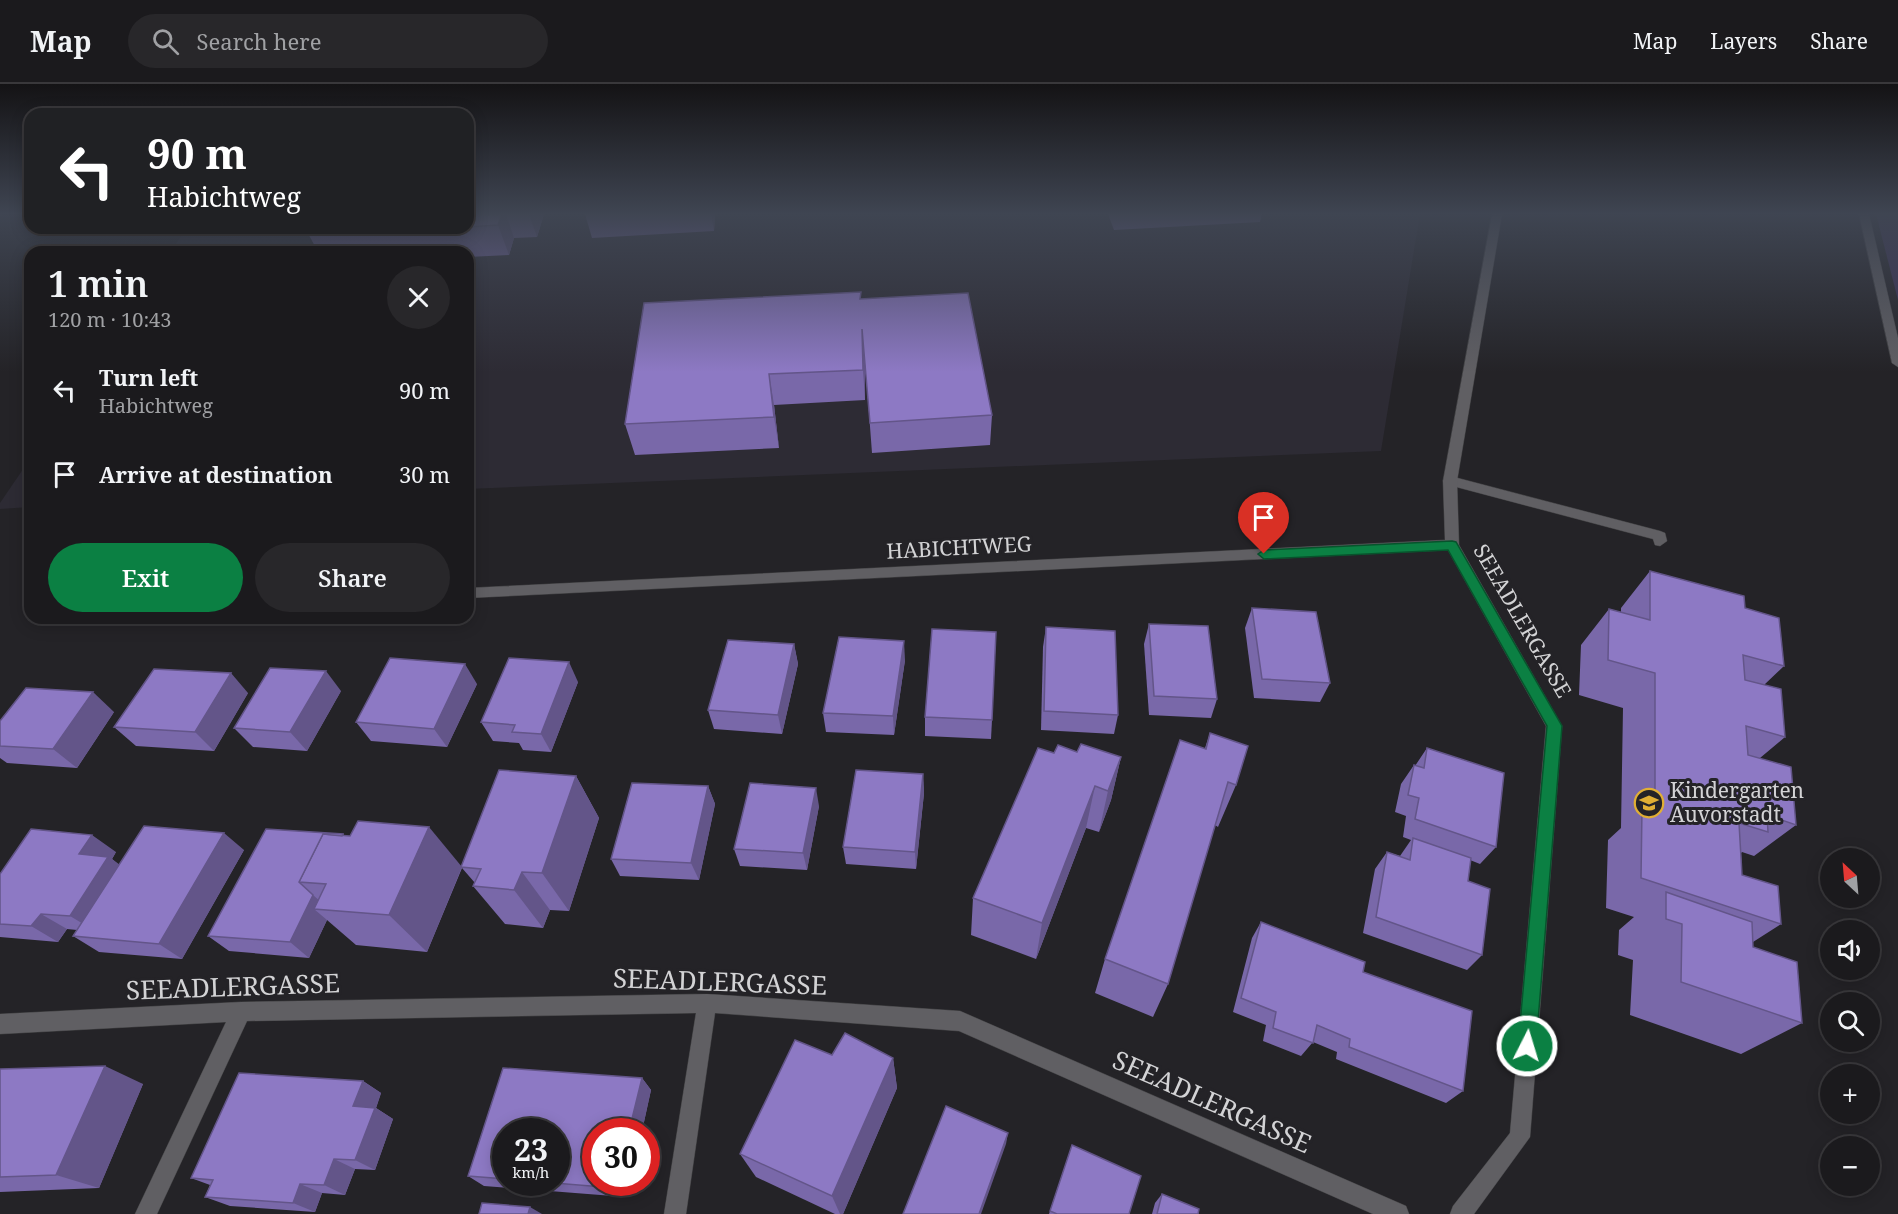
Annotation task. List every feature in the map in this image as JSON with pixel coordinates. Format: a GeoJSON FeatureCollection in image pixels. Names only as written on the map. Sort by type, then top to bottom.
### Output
{"type":"FeatureCollection","features":[{"type":"Feature","properties":{"kind":"street","name":"SEEADLERGASSE"},"geometry":{"type":"LineString","coordinates":[[1461,1214],[1520,1137],[1554,726],[1452,545],[1450,481],[1488,267]]}},
{"type":"Feature","properties":{"kind":"street"},"geometry":{"type":"LineString","coordinates":[[1876,267],[1898,363]]}},
{"type":"Feature","properties":{"kind":"street"},"geometry":{"type":"LineString","coordinates":[[1450,481],[1660,536],[1660,541]]}},
{"type":"Feature","properties":{"kind":"street","name":"HABICHTWEG"},"geometry":{"type":"LineString","coordinates":[[474,593],[1452,545]]}},
{"type":"Feature","properties":{"kind":"street","name":"SEEADLERGASSE"},"geometry":{"type":"LineString","coordinates":[[0,1024],[241,1012],[707,1003],[960,1021],[1398,1214]]}},
{"type":"Feature","properties":{"kind":"street"},"geometry":{"type":"LineString","coordinates":[[675,1214],[707,1003]]}},
{"type":"Feature","properties":{"kind":"street"},"geometry":{"type":"LineString","coordinates":[[146,1214],[241,1012]]}},
{"type":"Feature","properties":{"kind":"shaded area"},"geometry":{"type":"Polygon","coordinates":[[[474,267],[1411,267],[1381,451],[474,489],[474,267]]]}},
{"type":"Feature","properties":{"kind":"shaded area"},"geometry":{"type":"Polygon","coordinates":[[[1889,267],[1898,267],[1898,300],[1889,267]]]}},
{"type":"Feature","properties":{"kind":"shaded area"},"geometry":{"type":"Polygon","coordinates":[[[24,468],[24,507],[0,509],[0,503],[24,468]]]}},
{"type":"Feature","properties":{"kind":"building"},"geometry":{"type":"Polygon","coordinates":[[[861,292],[860,299],[968,293],[992,415],[870,423],[862,329],[863,370],[769,374],[774,417],[625,424],[644,303],[861,292]]]}},
{"type":"Feature","properties":{"kind":"building"},"geometry":{"type":"Polygon","coordinates":[[[1650,571],[1744,596],[1745,608],[1779,618],[1784,666],[1743,655],[1745,680],[1781,689],[1785,737],[1746,726],[1748,755],[1791,767],[1796,825],[1767,815],[1768,832],[1739,823],[1742,875],[1778,886],[1781,924],[1641,878],[1642,808],[1655,813],[1655,673],[1608,660],[1609,609],[1650,620],[1650,571]]]}},
{"type":"Feature","properties":{"kind":"building"},"geometry":{"type":"Polygon","coordinates":[[[1252,608],[1316,612],[1330,683],[1262,679],[1252,608]]]}},
{"type":"Feature","properties":{"kind":"building"},"geometry":{"type":"Polygon","coordinates":[[[1149,624],[1208,626],[1217,699],[1154,696],[1149,624]]]}},
{"type":"Feature","properties":{"kind":"building"},"geometry":{"type":"Polygon","coordinates":[[[1046,627],[1115,631],[1118,715],[1044,711],[1046,627]]]}},
{"type":"Feature","properties":{"kind":"building"},"geometry":{"type":"Polygon","coordinates":[[[932,629],[996,632],[992,720],[925,717],[932,629]]]}},
{"type":"Feature","properties":{"kind":"building"},"geometry":{"type":"Polygon","coordinates":[[[839,637],[904,641],[893,716],[823,713],[839,637]]]}},
{"type":"Feature","properties":{"kind":"building"},"geometry":{"type":"Polygon","coordinates":[[[728,640],[794,644],[778,715],[708,710],[728,640]]]}},
{"type":"Feature","properties":{"kind":"building"},"geometry":{"type":"Polygon","coordinates":[[[390,658],[465,664],[434,729],[356,722],[390,658]]]}},
{"type":"Feature","properties":{"kind":"building"},"geometry":{"type":"Polygon","coordinates":[[[509,658],[569,662],[541,734],[512,732],[515,725],[481,722],[509,658]]]}},
{"type":"Feature","properties":{"kind":"building"},"geometry":{"type":"Polygon","coordinates":[[[270,668],[326,671],[290,732],[234,728],[270,668]]]}},
{"type":"Feature","properties":{"kind":"building"},"geometry":{"type":"Polygon","coordinates":[[[154,669],[231,673],[195,732],[114,727],[154,669]]]}},
{"type":"Feature","properties":{"kind":"building"},"geometry":{"type":"Polygon","coordinates":[[[26,688],[93,692],[53,749],[0,746],[0,721],[26,688]]]}},
{"type":"Feature","properties":{"kind":"building"},"geometry":{"type":"Polygon","coordinates":[[[1210,733],[1248,746],[1236,785],[1228,782],[1168,984],[1105,959],[1180,740],[1206,749],[1210,733]]]}},
{"type":"Feature","properties":{"kind":"building"},"geometry":{"type":"Polygon","coordinates":[[[1081,744],[1121,757],[1108,791],[1095,786],[1042,923],[973,898],[1038,748],[1054,753],[1058,745],[1077,752],[1081,744]]]}},
{"type":"Feature","properties":{"kind":"building"},"geometry":{"type":"Polygon","coordinates":[[[1427,748],[1504,773],[1496,847],[1415,819],[1419,798],[1408,795],[1414,765],[1424,768],[1427,748]]]}},
{"type":"Feature","properties":{"kind":"building"},"geometry":{"type":"Polygon","coordinates":[[[499,770],[576,776],[542,873],[522,872],[514,890],[473,886],[481,869],[461,867],[499,770]]]}},
{"type":"Feature","properties":{"kind":"building"},"geometry":{"type":"Polygon","coordinates":[[[856,770],[923,774],[915,852],[843,847],[856,770]]]}},
{"type":"Feature","properties":{"kind":"building"},"geometry":{"type":"Polygon","coordinates":[[[632,783],[708,786],[691,863],[611,859],[632,783]]]}},
{"type":"Feature","properties":{"kind":"building"},"geometry":{"type":"Polygon","coordinates":[[[750,783],[816,788],[803,853],[734,849],[750,783]]]}},
{"type":"Feature","properties":{"kind":"building"},"geometry":{"type":"Polygon","coordinates":[[[358,821],[429,827],[389,915],[314,909],[326,884],[299,882],[323,834],[350,836],[358,821]]]}},
{"type":"Feature","properties":{"kind":"building"},"geometry":{"type":"Polygon","coordinates":[[[144,826],[224,833],[159,944],[73,936],[144,826]]]}},
{"type":"Feature","properties":{"kind":"building"},"geometry":{"type":"Polygon","coordinates":[[[31,829],[92,835],[79,854],[108,857],[70,916],[41,914],[31,926],[0,924],[0,874],[31,829]]]}},
{"type":"Feature","properties":{"kind":"building"},"geometry":{"type":"Polygon","coordinates":[[[266,829],[343,834],[342,836],[323,834],[299,882],[313,895],[290,942],[208,936],[266,829]]]}},
{"type":"Feature","properties":{"kind":"building"},"geometry":{"type":"Polygon","coordinates":[[[1413,838],[1471,858],[1468,881],[1490,889],[1482,955],[1376,917],[1387,852],[1410,860],[1413,838]]]}},
{"type":"Feature","properties":{"kind":"building"},"geometry":{"type":"Polygon","coordinates":[[[1666,892],[1752,922],[1753,947],[1797,962],[1802,1023],[1681,982],[1682,924],[1666,919],[1666,892]]]}},
{"type":"Feature","properties":{"kind":"building"},"geometry":{"type":"Polygon","coordinates":[[[1261,922],[1365,962],[1363,972],[1472,1011],[1463,1091],[1349,1047],[1350,1039],[1317,1025],[1313,1043],[1273,1028],[1276,1012],[1241,998],[1261,922]]]}},
{"type":"Feature","properties":{"kind":"building"},"geometry":{"type":"Polygon","coordinates":[[[845,1033],[893,1058],[832,1196],[740,1154],[795,1040],[832,1055],[845,1033]]]}},
{"type":"Feature","properties":{"kind":"building"},"geometry":{"type":"Polygon","coordinates":[[[105,1066],[56,1175],[0,1177],[0,1069],[105,1066]]]}},
{"type":"Feature","properties":{"kind":"building"},"geometry":{"type":"Polygon","coordinates":[[[503,1068],[642,1078],[632,1118],[582,1118],[582,1185],[570,1184],[570,1118],[492,1118],[492,1178],[468,1176],[503,1068]]]}},
{"type":"Feature","properties":{"kind":"building"},"geometry":{"type":"Polygon","coordinates":[[[239,1073],[363,1081],[353,1106],[375,1108],[355,1160],[334,1159],[324,1185],[300,1184],[293,1203],[205,1197],[213,1180],[191,1178],[239,1073]]]}},
{"type":"Feature","properties":{"kind":"building"},"geometry":{"type":"Polygon","coordinates":[[[946,1106],[1008,1133],[979,1214],[903,1214],[946,1106]]]}},
{"type":"Feature","properties":{"kind":"building"},"geometry":{"type":"Polygon","coordinates":[[[1072,1145],[1141,1176],[1129,1214],[1057,1214],[1050,1211],[1072,1145]]]}},
{"type":"Feature","properties":{"kind":"building"},"geometry":{"type":"Polygon","coordinates":[[[1162,1194],[1199,1209],[1198,1214],[1157,1214],[1162,1194]]]}},
{"type":"Feature","properties":{"kind":"building"},"geometry":{"type":"Polygon","coordinates":[[[482,1203],[530,1207],[528,1214],[479,1214],[482,1203]]]}},
{"type":"Feature","properties":{"kind":"place","name":"Kindergarten Auvorstadt"},"geometry":{"type":"Point","coordinates":[1649,803]}},
{"type":"Feature","properties":{"kind":"route"},"geometry":{"type":"LineString","coordinates":[[1264,554],[1452,545],[1554,726],[1527,1046]]}}]}
